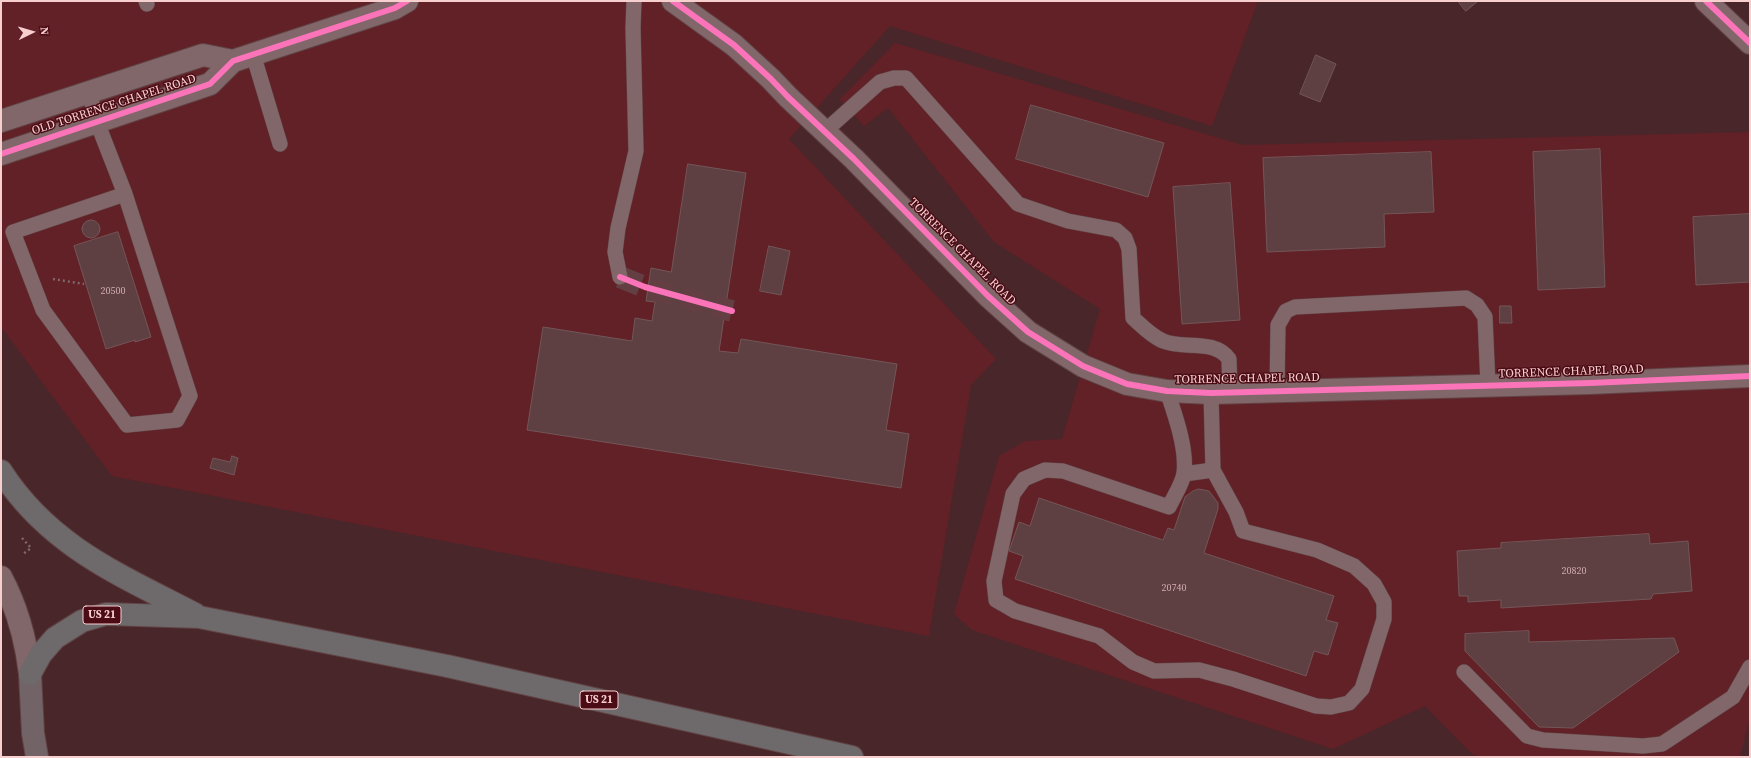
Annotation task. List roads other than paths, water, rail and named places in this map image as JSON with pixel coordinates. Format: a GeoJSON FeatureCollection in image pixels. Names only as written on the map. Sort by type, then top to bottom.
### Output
{"type":"FeatureCollection","features":[{"type":"Feature","properties":{"kind":"highway"},"geometry":{"type":"LineString","coordinates":[[1,471],[17,494],[51,530],[78,551],[109,570],[199,617]]}},
{"type":"Feature","properties":{"kind":"highway","name":"US 21"},"geometry":{"type":"LineString","coordinates":[[30,674],[41,654],[55,638],[82,620],[106,614],[199,617],[447,666],[852,757]]}},
{"type":"Feature","properties":{"kind":"main road"},"geometry":{"type":"LineString","coordinates":[[30,674],[33,733],[37,757]]}},
{"type":"Feature","properties":{"kind":"street","name":"OLD TORRENCE CHAPEL ROAD"},"geometry":{"type":"LineString","coordinates":[[1,121],[203,55],[243,57],[394,8],[407,1]]}},
{"type":"Feature","properties":{"kind":"street","name":"TORRENCE CHAPEL ROAD"},"geometry":{"type":"LineString","coordinates":[[674,1],[734,45],[771,78],[988,296],[1028,332],[1083,366],[1127,384],[1167,391],[1220,393],[1750,376]]}},
{"type":"Feature","properties":{"kind":"street"},"geometry":{"type":"LineString","coordinates":[[1706,1],[1748,37]]}},
{"type":"Feature","properties":{"kind":"street","name":"OLD TORRENCE CHAPEL ROAD"},"geometry":{"type":"LineString","coordinates":[[1,154],[210,84],[243,57]]}},
{"type":"Feature","properties":{"kind":"street"},"geometry":{"type":"LineString","coordinates":[[1,577],[8,590],[22,631],[30,674]]}},
{"type":"Feature","properties":{"kind":"lane"},"geometry":{"type":"LineString","coordinates":[[620,277],[614,252],[636,151],[633,28],[634,1]]}},
{"type":"Feature","properties":{"kind":"lane"},"geometry":{"type":"LineString","coordinates":[[243,57],[280,144]]}},
{"type":"Feature","properties":{"kind":"lane"},"geometry":{"type":"LineString","coordinates":[[825,131],[880,82],[894,78],[906,78],[1018,204],[1068,221],[1116,230],[1125,238],[1129,249],[1133,318],[1153,336],[1164,342],[1215,348],[1226,355],[1229,359],[1220,393],[1213,470],[1236,512],[1243,531],[1317,550],[1354,566],[1374,584],[1384,602],[1384,619],[1362,689],[1349,703],[1331,707],[1316,706],[1199,670],[1154,671],[1133,662],[1099,636],[1014,611],[996,600],[994,581],[1013,494],[1024,479],[1045,470],[1063,471],[1169,507],[1184,474],[1182,448],[1177,421],[1167,391]]}},
{"type":"Feature","properties":{"kind":"lane"},"geometry":{"type":"LineString","coordinates":[[89,92],[97,122],[125,194],[190,396],[177,420],[127,425],[43,310],[12,232],[125,194]]}},
{"type":"Feature","properties":{"kind":"lane"},"geometry":{"type":"LineString","coordinates":[[1277,391],[1278,325],[1286,311],[1295,307],[1466,298],[1477,305],[1484,317],[1488,385]]}},
{"type":"Feature","properties":{"kind":"lane"},"geometry":{"type":"LineString","coordinates":[[1184,474],[1213,470]]}},
{"type":"Feature","properties":{"kind":"lane"},"geometry":{"type":"LineString","coordinates":[[1464,672],[1527,736],[1543,740],[1643,746],[1662,744],[1733,697],[1750,667]]}},
{"type":"Feature","properties":{"kind":"tunnel"},"geometry":{"type":"LineString","coordinates":[[620,277],[645,287],[732,311]]}}]}
